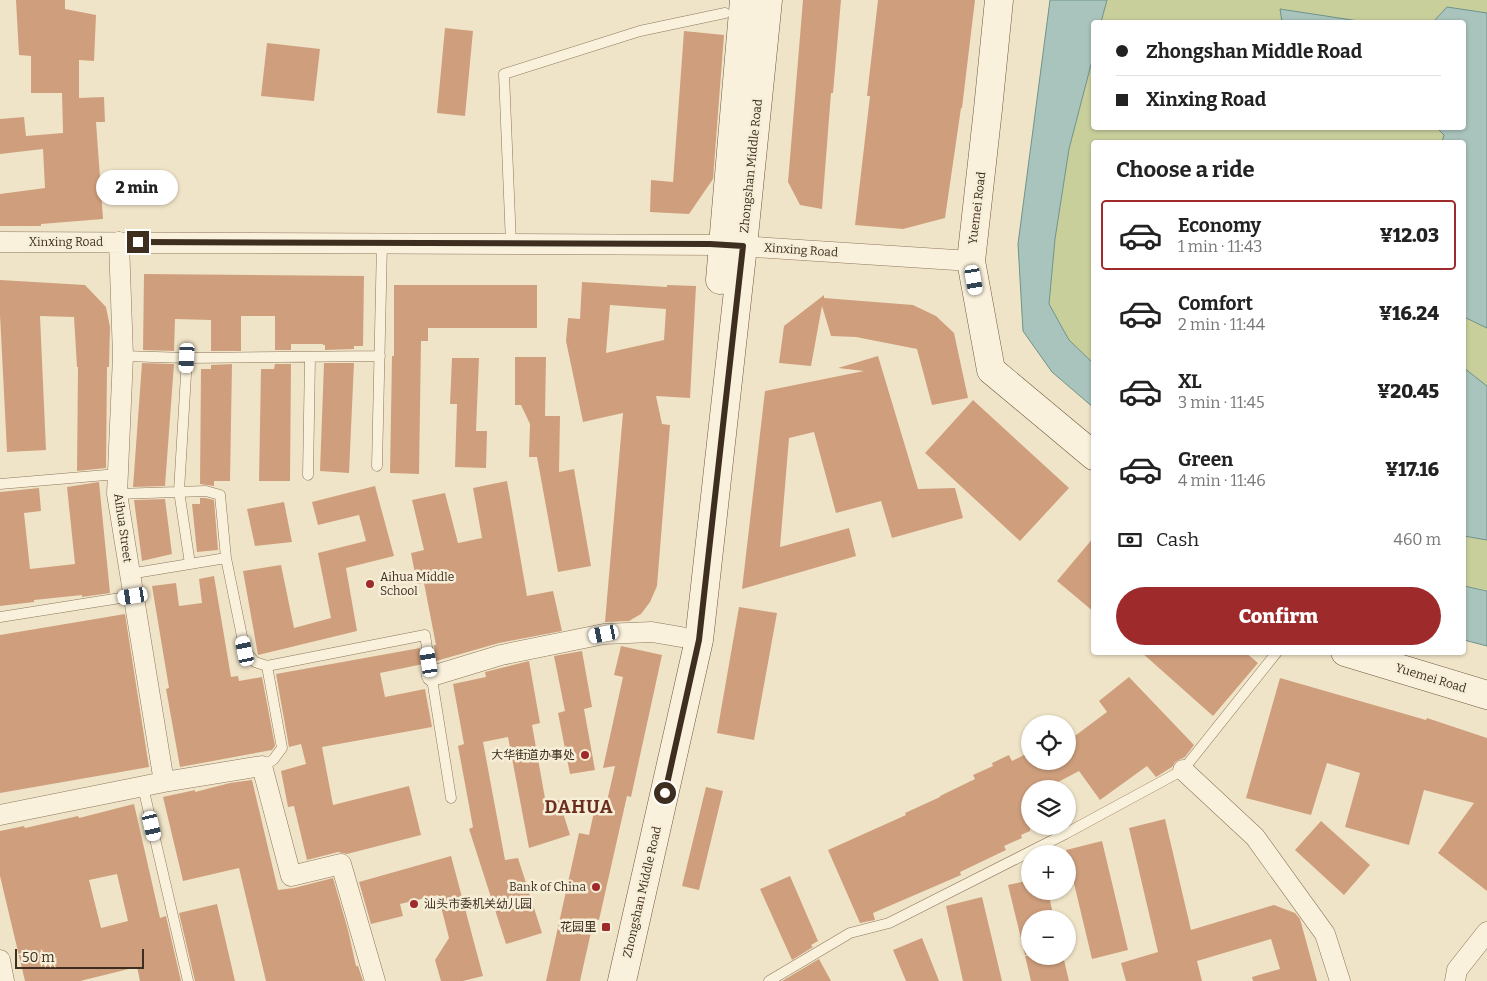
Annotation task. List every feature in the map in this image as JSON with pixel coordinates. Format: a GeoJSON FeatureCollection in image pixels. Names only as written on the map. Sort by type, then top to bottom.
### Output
{"type":"FeatureCollection","features":[{"type":"Feature","properties":{"kind":"main road","name":"Zhongshan Middle Road"},"geometry":{"type":"LineString","coordinates":[[604,981],[681,637],[733,245],[768,0]]}},
{"type":"Feature","properties":{"kind":"main road","name":"Yuemei Road"},"geometry":{"type":"LineString","coordinates":[[999,0],[971,261],[990,370],[1091,454]]}},
{"type":"Feature","properties":{"kind":"main road","name":"Zhongshan Middle Road"},"geometry":{"type":"LineString","coordinates":[[622,981],[699,640],[733,245],[735,7]]}},
{"type":"Feature","properties":{"kind":"main road","name":"Yuemei Road"},"geometry":{"type":"LineString","coordinates":[[1356,655],[1487,695]]}},
{"type":"Feature","properties":{"kind":"street","name":"Xinxing Road"},"geometry":{"type":"LineString","coordinates":[[0,242],[733,245],[971,261]]}},
{"type":"Feature","properties":{"kind":"street","name":"Aihua Street"},"geometry":{"type":"LineString","coordinates":[[119,242],[123,356],[117,484],[129,574],[164,782]]}},
{"type":"Feature","properties":{"kind":"street"},"geometry":{"type":"LineString","coordinates":[[432,676],[501,655],[604,634],[652,632],[681,637]]}},
{"type":"Feature","properties":{"kind":"street"},"geometry":{"type":"LineString","coordinates":[[0,815],[164,782],[262,766],[291,876],[341,864],[375,981]]}},
{"type":"Feature","properties":{"kind":"street"},"geometry":{"type":"LineString","coordinates":[[1183,770],[1255,837],[1325,934],[1340,981]]}},
{"type":"Feature","properties":{"kind":"street"},"geometry":{"type":"LineString","coordinates":[[1455,981],[1458,970],[1487,932]]}},
{"type":"Feature","properties":{"kind":"street"},"geometry":{"type":"LineString","coordinates":[[0,960],[4,981]]}},
{"type":"Feature","properties":{"kind":"lane"},"geometry":{"type":"LineString","coordinates":[[511,244],[504,74],[640,30],[735,7]]}},
{"type":"Feature","properties":{"kind":"lane"},"geometry":{"type":"LineString","coordinates":[[377,466],[382,243]]}},
{"type":"Feature","properties":{"kind":"lane"},"geometry":{"type":"LineString","coordinates":[[123,356],[187,358],[380,356]]}},
{"type":"Feature","properties":{"kind":"lane"},"geometry":{"type":"LineString","coordinates":[[308,475],[310,357]]}},
{"type":"Feature","properties":{"kind":"lane"},"geometry":{"type":"LineString","coordinates":[[187,358],[179,492],[190,564]]}},
{"type":"Feature","properties":{"kind":"lane"},"geometry":{"type":"LineString","coordinates":[[0,484],[117,484],[179,492],[206,490],[220,495],[226,558],[245,651],[255,662],[267,666],[425,636],[451,798]]}},
{"type":"Feature","properties":{"kind":"lane"},"geometry":{"type":"LineString","coordinates":[[129,574],[226,558]]}},
{"type":"Feature","properties":{"kind":"lane"},"geometry":{"type":"LineString","coordinates":[[0,617],[133,596]]}},
{"type":"Feature","properties":{"kind":"lane"},"geometry":{"type":"LineString","coordinates":[[769,981],[850,933],[890,923],[1065,834],[1183,770],[1275,655]]}},
{"type":"Feature","properties":{"kind":"lane"},"geometry":{"type":"LineString","coordinates":[[262,766],[274,760],[282,748],[267,666]]}},
{"type":"Feature","properties":{"kind":"lane"},"geometry":{"type":"LineString","coordinates":[[143,787],[188,981]]}},
{"type":"Feature","properties":{"kind":"green space"},"geometry":{"type":"Polygon","coordinates":[[[1107,0],[1487,0],[1487,590],[1466,586],[1466,140],[1091,140],[1091,361],[1069,340],[1049,304],[1055,239],[1069,149],[1091,65],[1091,130],[1466,130],[1466,20],[1102,20],[1107,0]]]}},
{"type":"Feature","properties":{"kind":"water"},"geometry":{"type":"Polygon","coordinates":[[[1050,0],[1107,0],[1102,20],[1091,20],[1091,65],[1069,149],[1055,239],[1049,304],[1069,340],[1091,361],[1091,405],[1052,372],[1023,331],[1018,244],[1050,0]]]}},
{"type":"Feature","properties":{"kind":"water"},"geometry":{"type":"Polygon","coordinates":[[[1447,7],[1487,13],[1487,328],[1466,318],[1466,140],[1443,140],[1444,135],[1439,130],[1466,130],[1466,20],[1435,20],[1447,7]]]}},
{"type":"Feature","properties":{"kind":"water"},"geometry":{"type":"Polygon","coordinates":[[[1280,9],[1352,20],[1282,20],[1280,9]]]}},
{"type":"Feature","properties":{"kind":"water"},"geometry":{"type":"Polygon","coordinates":[[[1466,370],[1487,386],[1487,540],[1466,536],[1466,370]]]}},
{"type":"Feature","properties":{"kind":"water"},"geometry":{"type":"Polygon","coordinates":[[[1466,586],[1487,591],[1487,646],[1466,641],[1466,586]]]}},
{"type":"Feature","properties":{"kind":"building"},"geometry":{"type":"Polygon","coordinates":[[[16,0],[65,0],[65,9],[96,15],[94,61],[79,60],[79,98],[104,97],[105,122],[96,122],[103,219],[41,224],[41,226],[0,226],[0,194],[45,188],[43,149],[0,154],[0,119],[24,117],[26,136],[63,133],[62,93],[31,93],[31,56],[19,55],[16,0]]]}},
{"type":"Feature","properties":{"kind":"building"},"geometry":{"type":"Polygon","coordinates":[[[803,0],[841,0],[833,93],[831,93],[822,209],[800,205],[788,182],[803,0]]]}},
{"type":"Feature","properties":{"kind":"building"},"geometry":{"type":"Polygon","coordinates":[[[878,0],[975,0],[962,108],[945,218],[903,229],[855,225],[870,96],[867,96],[878,0]]]}},
{"type":"Feature","properties":{"kind":"building"},"geometry":{"type":"Polygon","coordinates":[[[445,28],[473,31],[465,116],[437,113],[445,28]]]}},
{"type":"Feature","properties":{"kind":"building"},"geometry":{"type":"Polygon","coordinates":[[[684,31],[724,35],[713,179],[689,214],[650,212],[651,180],[673,182],[684,31]]]}},
{"type":"Feature","properties":{"kind":"building"},"geometry":{"type":"Polygon","coordinates":[[[267,43],[320,49],[314,101],[261,96],[267,43]]]}},
{"type":"Feature","properties":{"kind":"building"},"geometry":{"type":"Polygon","coordinates":[[[144,274],[364,276],[363,346],[354,346],[354,349],[325,350],[325,345],[323,344],[291,344],[291,350],[275,350],[275,316],[241,316],[241,351],[211,351],[211,320],[175,319],[174,351],[143,350],[144,274]]]}},
{"type":"Feature","properties":{"kind":"building"},"geometry":{"type":"Polygon","coordinates":[[[0,280],[85,285],[106,307],[110,327],[109,367],[107,367],[106,468],[77,471],[78,367],[74,317],[40,316],[46,450],[7,452],[0,280]]]}},
{"type":"Feature","properties":{"kind":"building"},"geometry":{"type":"Polygon","coordinates":[[[582,282],[667,287],[667,285],[696,286],[690,398],[656,396],[662,424],[670,425],[657,586],[650,602],[641,614],[629,621],[605,622],[623,413],[583,422],[566,341],[568,318],[580,319],[582,282]],[[610,305],[606,353],[664,340],[666,309],[610,305]]]}},
{"type":"Feature","properties":{"kind":"building"},"geometry":{"type":"Polygon","coordinates":[[[394,285],[537,285],[537,328],[428,328],[428,341],[421,341],[419,474],[390,473],[392,356],[394,356],[394,285]]]}},
{"type":"Feature","properties":{"kind":"building"},"geometry":{"type":"Polygon","coordinates":[[[824,295],[824,298],[913,305],[936,316],[954,333],[968,398],[932,405],[917,349],[856,337],[831,336],[822,306],[811,366],[779,363],[784,326],[824,295]]]}},
{"type":"Feature","properties":{"kind":"building"},"geometry":{"type":"Polygon","coordinates":[[[878,356],[918,489],[955,488],[963,518],[892,538],[881,501],[836,513],[814,432],[789,438],[780,547],[849,528],[856,556],[742,589],[765,391],[864,371],[838,368],[878,356]]]}},
{"type":"Feature","properties":{"kind":"building"},"geometry":{"type":"Polygon","coordinates":[[[515,357],[546,357],[545,416],[560,416],[559,472],[574,469],[591,566],[558,572],[537,457],[529,457],[530,424],[521,405],[515,405],[515,357]]]}},
{"type":"Feature","properties":{"kind":"building"},"geometry":{"type":"Polygon","coordinates":[[[452,358],[479,358],[476,431],[487,431],[486,468],[455,467],[457,404],[450,404],[452,358]]]}},
{"type":"Feature","properties":{"kind":"building"},"geometry":{"type":"Polygon","coordinates":[[[142,363],[174,364],[165,486],[133,487],[142,363]]]}},
{"type":"Feature","properties":{"kind":"building"},"geometry":{"type":"Polygon","coordinates":[[[324,363],[354,363],[349,473],[320,471],[324,363]]]}},
{"type":"Feature","properties":{"kind":"building"},"geometry":{"type":"Polygon","coordinates":[[[232,364],[230,481],[214,481],[214,486],[200,484],[201,369],[211,369],[211,365],[232,364]]]}},
{"type":"Feature","properties":{"kind":"building"},"geometry":{"type":"Polygon","coordinates":[[[275,364],[291,364],[290,481],[259,481],[261,369],[274,369],[275,364]]]}},
{"type":"Feature","properties":{"kind":"building"},"geometry":{"type":"Polygon","coordinates":[[[973,400],[1069,488],[1020,541],[925,453],[973,400]]]}},
{"type":"Feature","properties":{"kind":"building"},"geometry":{"type":"Polygon","coordinates":[[[507,481],[527,596],[553,591],[562,631],[499,643],[436,661],[434,645],[436,645],[424,583],[417,584],[411,553],[424,550],[412,500],[445,493],[458,543],[482,538],[473,488],[507,481]]]}},
{"type":"Feature","properties":{"kind":"building"},"geometry":{"type":"Polygon","coordinates":[[[99,482],[110,593],[34,600],[34,602],[0,606],[0,492],[39,488],[41,511],[24,513],[30,569],[75,564],[67,487],[99,482]]]}},
{"type":"Feature","properties":{"kind":"building"},"geometry":{"type":"Polygon","coordinates":[[[375,486],[394,556],[346,568],[357,631],[258,655],[243,571],[281,565],[294,628],[331,618],[318,553],[366,541],[359,515],[318,525],[312,502],[375,486]]]}},
{"type":"Feature","properties":{"kind":"building"},"geometry":{"type":"Polygon","coordinates":[[[200,498],[214,500],[218,550],[197,552],[192,504],[200,504],[200,498]]]}},
{"type":"Feature","properties":{"kind":"building"},"geometry":{"type":"Polygon","coordinates":[[[165,499],[172,554],[142,561],[134,500],[165,499]]]}},
{"type":"Feature","properties":{"kind":"building"},"geometry":{"type":"Polygon","coordinates":[[[284,502],[292,542],[255,546],[247,509],[284,502]]]}},
{"type":"Feature","properties":{"kind":"building"},"geometry":{"type":"Polygon","coordinates":[[[1091,541],[1091,609],[1057,581],[1091,541]]]}},
{"type":"Feature","properties":{"kind":"building"},"geometry":{"type":"Polygon","coordinates":[[[214,576],[231,677],[238,676],[239,681],[262,677],[275,746],[272,750],[180,767],[166,689],[169,688],[152,586],[176,583],[179,606],[202,603],[199,579],[214,576]]]}},
{"type":"Feature","properties":{"kind":"building"},"geometry":{"type":"Polygon","coordinates":[[[739,607],[777,613],[754,740],[717,733],[739,607]]]}},
{"type":"Feature","properties":{"kind":"building"},"geometry":{"type":"Polygon","coordinates":[[[125,614],[149,767],[0,793],[0,635],[125,614]]]}},
{"type":"Feature","properties":{"kind":"building"},"geometry":{"type":"Polygon","coordinates":[[[621,646],[662,655],[631,797],[627,796],[599,920],[594,919],[580,981],[546,981],[579,833],[589,835],[595,807],[605,810],[615,766],[603,768],[623,677],[614,675],[621,646]]]}},
{"type":"Feature","properties":{"kind":"building"},"geometry":{"type":"Polygon","coordinates":[[[420,648],[423,664],[380,673],[385,697],[425,689],[432,727],[322,747],[333,805],[409,786],[421,835],[347,854],[338,852],[307,860],[294,806],[288,807],[281,771],[306,764],[301,744],[289,747],[276,674],[420,648]]]}},
{"type":"Feature","properties":{"kind":"building"},"geometry":{"type":"Polygon","coordinates":[[[582,651],[592,707],[584,709],[595,770],[570,774],[558,713],[565,711],[554,656],[582,651]]]}},
{"type":"Feature","properties":{"kind":"building"},"geometry":{"type":"Polygon","coordinates":[[[1144,655],[1249,655],[1258,663],[1213,716],[1144,655]]]}},
{"type":"Feature","properties":{"kind":"building"},"geometry":{"type":"Polygon","coordinates":[[[529,661],[540,723],[532,725],[546,804],[559,800],[570,835],[529,848],[508,737],[483,742],[505,860],[518,858],[542,933],[506,944],[469,829],[473,827],[458,746],[464,744],[453,684],[486,677],[485,672],[529,661]]]}},
{"type":"Feature","properties":{"kind":"building"},"geometry":{"type":"Polygon","coordinates":[[[1129,677],[1194,745],[1185,757],[1175,762],[1172,767],[1156,777],[1147,766],[1100,800],[1079,771],[1062,780],[1021,780],[1022,838],[1004,846],[1006,850],[960,872],[961,875],[873,913],[875,920],[860,923],[828,850],[906,815],[905,813],[975,779],[973,775],[993,766],[992,763],[1009,755],[1012,761],[1021,756],[1021,770],[1076,770],[1076,735],[1107,712],[1099,701],[1129,677]]]}},
{"type":"Feature","properties":{"kind":"building"},"geometry":{"type":"Polygon","coordinates":[[[1280,678],[1426,720],[1427,718],[1487,738],[1487,891],[1438,853],[1474,803],[1424,790],[1409,845],[1345,827],[1360,773],[1327,763],[1311,815],[1246,798],[1280,678]]]}},
{"type":"Feature","properties":{"kind":"building"},"geometry":{"type":"Polygon","coordinates":[[[252,780],[278,890],[333,878],[356,966],[358,966],[363,981],[266,981],[239,868],[183,881],[163,797],[252,780]]]}},
{"type":"Feature","properties":{"kind":"building"},"geometry":{"type":"Polygon","coordinates":[[[706,787],[723,791],[699,890],[682,886],[706,787]]]}},
{"type":"Feature","properties":{"kind":"building"},"geometry":{"type":"Polygon","coordinates":[[[134,804],[160,918],[166,916],[181,981],[140,981],[137,967],[80,981],[25,981],[0,876],[0,831],[24,826],[25,828],[78,816],[79,818],[134,804]],[[117,874],[89,880],[101,928],[128,921],[117,874]]]}},
{"type":"Feature","properties":{"kind":"building"},"geometry":{"type":"Polygon","coordinates":[[[1165,819],[1191,930],[1274,905],[1295,913],[1300,919],[1317,981],[1253,981],[1252,977],[1280,969],[1271,939],[1197,961],[1202,981],[1126,981],[1121,963],[1158,952],[1129,828],[1165,819]]]}},
{"type":"Feature","properties":{"kind":"building"},"geometry":{"type":"Polygon","coordinates":[[[1321,821],[1370,865],[1344,895],[1295,850],[1321,821]]]}},
{"type":"Feature","properties":{"kind":"building"},"geometry":{"type":"Polygon","coordinates":[[[1102,841],[1128,950],[1092,959],[1076,892],[1076,848],[1102,841]]]}},
{"type":"Feature","properties":{"kind":"building"},"geometry":{"type":"Polygon","coordinates":[[[451,856],[483,976],[463,981],[441,981],[435,960],[449,938],[438,895],[400,904],[403,916],[371,924],[359,882],[451,856]]]}},
{"type":"Feature","properties":{"kind":"building"},"geometry":{"type":"Polygon","coordinates":[[[790,876],[818,941],[811,945],[813,947],[792,960],[760,889],[790,876]]]}},
{"type":"Feature","properties":{"kind":"building"},"geometry":{"type":"Polygon","coordinates":[[[1021,882],[1021,900],[1050,900],[1052,910],[1021,910],[1021,939],[1008,885],[1021,882]]]}},
{"type":"Feature","properties":{"kind":"building"},"geometry":{"type":"Polygon","coordinates":[[[982,897],[1002,981],[963,981],[946,906],[982,897]]]}},
{"type":"Feature","properties":{"kind":"building"},"geometry":{"type":"Polygon","coordinates":[[[217,904],[235,981],[195,981],[179,913],[217,904]]]}},
{"type":"Feature","properties":{"kind":"building"},"geometry":{"type":"Polygon","coordinates":[[[922,938],[939,981],[906,981],[893,950],[922,938]]]}},
{"type":"Feature","properties":{"kind":"building"},"geometry":{"type":"Polygon","coordinates":[[[819,959],[831,981],[782,981],[819,959]]]}},
{"type":"Feature","properties":{"kind":"building"},"geometry":{"type":"Polygon","coordinates":[[[1027,965],[1065,965],[1069,981],[1031,981],[1027,965]]]}},
{"type":"Feature","properties":{"kind":"place","name":"Aihua Middle School"},"geometry":{"type":"Point","coordinates":[370,584]}},
{"type":"Feature","properties":{"kind":"place","name":"大华街道办事处"},"geometry":{"type":"Point","coordinates":[585,755]}},
{"type":"Feature","properties":{"kind":"place","name":"Bank of China"},"geometry":{"type":"Point","coordinates":[596,887]}},
{"type":"Feature","properties":{"kind":"place","name":"汕头市委机关幼儿园"},"geometry":{"type":"Point","coordinates":[414,904]}},
{"type":"Feature","properties":{"kind":"place","name":"花园里"},"geometry":{"type":"Point","coordinates":[606,927]}},
{"type":"Feature","properties":{"kind":"district","name":"DAHUA"},"geometry":{"type":"Point","coordinates":[579,807]}},
{"type":"Feature","properties":{"kind":"route"},"geometry":{"type":"LineString","coordinates":[[138,242],[710,244],[743,246],[699,640],[665,793]]}}]}
